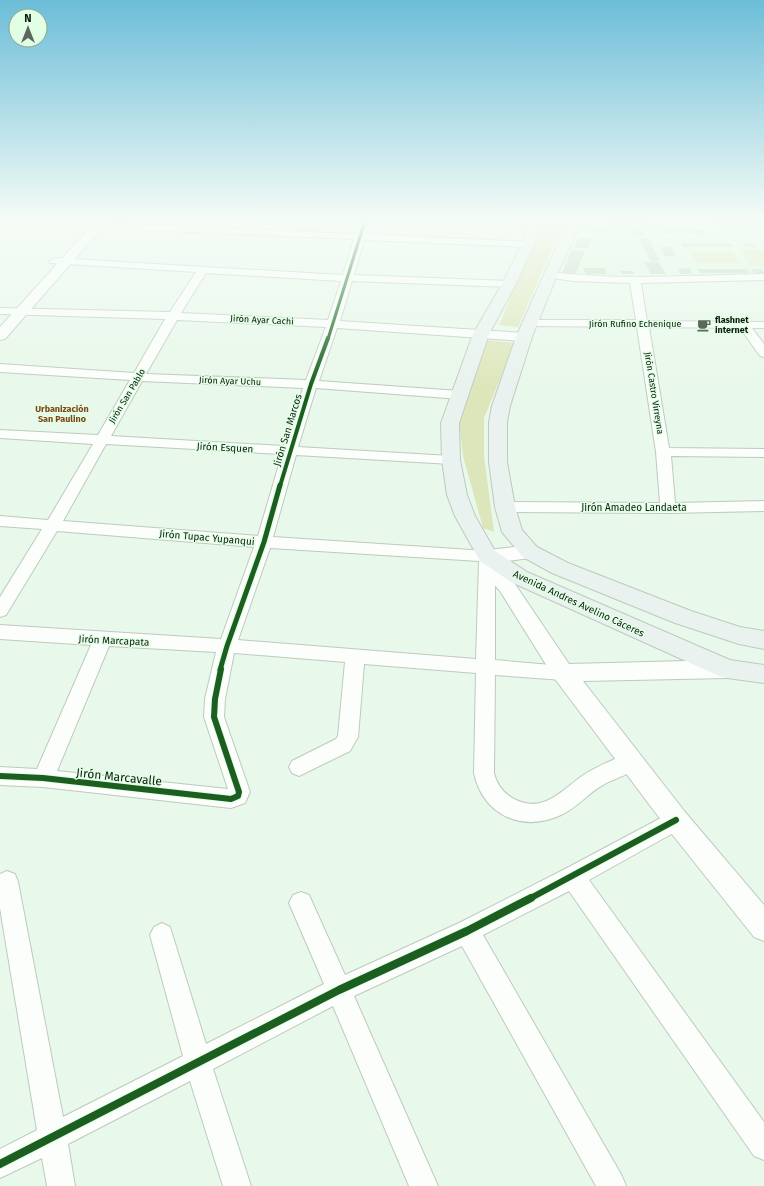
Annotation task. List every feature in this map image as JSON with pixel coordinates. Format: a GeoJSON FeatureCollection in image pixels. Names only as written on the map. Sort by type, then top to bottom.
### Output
{"type":"FeatureCollection","features":[{"type":"Feature","properties":{"kind":"main road","name":"Avenida Andres Avelino Cáceres"},"geometry":{"type":"LineString","coordinates":[[513,276],[481,334],[450,423],[451,460],[457,496],[465,516],[487,556],[513,581],[727,670],[764,674]]}},
{"type":"Feature","properties":{"kind":"main road"},"geometry":{"type":"LineString","coordinates":[[549,276],[527,330],[501,406],[498,422],[498,462],[505,507],[512,532],[530,552],[560,568],[683,617],[740,635],[764,640]]}},
{"type":"Feature","properties":{"kind":"street"},"geometry":{"type":"LineString","coordinates":[[3,315],[45,276]]}},
{"type":"Feature","properties":{"kind":"street"},"geometry":{"type":"LineString","coordinates":[[0,336],[23,312],[49,276]]}},
{"type":"Feature","properties":{"kind":"street","name":"Jirón San Pablo"},"geometry":{"type":"LineString","coordinates":[[0,611],[53,524],[100,440],[139,377],[173,316],[198,276]]}},
{"type":"Feature","properties":{"kind":"street"},"geometry":{"type":"LineString","coordinates":[[321,276],[509,284]]}},
{"type":"Feature","properties":{"kind":"street"},"geometry":{"type":"LineString","coordinates":[[560,276],[635,280],[764,277]]}},
{"type":"Feature","properties":{"kind":"street","name":"Jirón San Marcos"},"geometry":{"type":"LineString","coordinates":[[235,798],[239,792],[214,717],[215,699],[220,672],[227,646],[264,542],[311,384],[348,278]]}},
{"type":"Feature","properties":{"kind":"street","name":"Jirón Castro Virreyna"},"geometry":{"type":"LineString","coordinates":[[635,280],[663,452],[668,508]]}},
{"type":"Feature","properties":{"kind":"street","name":"Jirón Ayar Cachi"},"geometry":{"type":"LineString","coordinates":[[3,315],[23,312],[173,316],[333,324],[481,334],[527,330]]}},
{"type":"Feature","properties":{"kind":"street","name":"Jirón Rufino Echenique"},"geometry":{"type":"LineString","coordinates":[[527,330],[642,323],[764,325]]}},
{"type":"Feature","properties":{"kind":"street"},"geometry":{"type":"LineString","coordinates":[[744,325],[764,353]]}},
{"type":"Feature","properties":{"kind":"street","name":"Jirón Ayar Uchu"},"geometry":{"type":"LineString","coordinates":[[0,368],[139,377],[311,384],[460,395]]}},
{"type":"Feature","properties":{"kind":"street","name":"Jirón Esquen"},"geometry":{"type":"LineString","coordinates":[[0,434],[451,460]]}},
{"type":"Feature","properties":{"kind":"street"},"geometry":{"type":"LineString","coordinates":[[663,452],[764,453]]}},
{"type":"Feature","properties":{"kind":"street","name":"Jirón Amadeo Landaeta"},"geometry":{"type":"LineString","coordinates":[[505,507],[668,508],[764,506]]}},
{"type":"Feature","properties":{"kind":"street","name":"Jirón Tupac Yupanqui"},"geometry":{"type":"LineString","coordinates":[[0,521],[53,524],[264,542],[487,556]]}},
{"type":"Feature","properties":{"kind":"street"},"geometry":{"type":"LineString","coordinates":[[530,552],[487,556],[484,668],[486,705],[484,773],[486,786],[491,794],[503,803],[518,811],[527,814],[539,813],[560,806],[594,779],[631,762]]}},
{"type":"Feature","properties":{"kind":"street"},"geometry":{"type":"LineString","coordinates":[[530,552],[513,581],[563,673],[676,820],[764,927]]}},
{"type":"Feature","properties":{"kind":"street","name":"Jirón Marcapata"},"geometry":{"type":"LineString","coordinates":[[0,632],[227,646],[484,668],[563,673]]}},
{"type":"Feature","properties":{"kind":"street"},"geometry":{"type":"LineString","coordinates":[[43,778],[103,639]]}},
{"type":"Feature","properties":{"kind":"street"},"geometry":{"type":"LineString","coordinates":[[299,767],[343,745],[348,737],[355,657]]}},
{"type":"Feature","properties":{"kind":"street"},"geometry":{"type":"LineString","coordinates":[[563,673],[727,670]]}},
{"type":"Feature","properties":{"kind":"street","name":"Jirón Marcavalle"},"geometry":{"type":"LineString","coordinates":[[0,776],[43,778],[223,798],[235,798]]}},
{"type":"Feature","properties":{"kind":"street"},"geometry":{"type":"LineString","coordinates":[[0,1164],[339,990],[467,931],[574,877],[676,820]]}},
{"type":"Feature","properties":{"kind":"street"},"geometry":{"type":"LineString","coordinates":[[574,877],[764,1146]]}},
{"type":"Feature","properties":{"kind":"street"},"geometry":{"type":"LineString","coordinates":[[7,882],[61,1186]]}},
{"type":"Feature","properties":{"kind":"street"},"geometry":{"type":"LineString","coordinates":[[301,903],[424,1186]]}},
{"type":"Feature","properties":{"kind":"street"},"geometry":{"type":"LineString","coordinates":[[467,931],[612,1186]]}},
{"type":"Feature","properties":{"kind":"street"},"geometry":{"type":"LineString","coordinates":[[162,935],[198,1063],[237,1186]]}},
{"type":"Feature","properties":{"kind":"shaded area"},"geometry":{"type":"Polygon","coordinates":[[[520,276],[540,276],[518,327],[499,325],[520,276]]]}},
{"type":"Feature","properties":{"kind":"shaded area"},"geometry":{"type":"Polygon","coordinates":[[[487,340],[515,343],[484,418],[484,456],[494,532],[483,528],[463,456],[459,421],[487,340]]]}},
{"type":"Feature","properties":{"kind":"cycle path"},"geometry":{"type":"LineString","coordinates":[[0,776],[43,778],[231,799],[238,796],[239,792],[214,717],[215,699],[220,671],[227,646],[264,542],[311,384],[333,324],[348,276]]}},
{"type":"Feature","properties":{"kind":"cycle path"},"geometry":{"type":"LineString","coordinates":[[0,1164],[339,990],[467,931],[573,877],[676,820]]}},
{"type":"Feature","properties":{"kind":"place","name":"flashnet internet"},"geometry":{"type":"Point","coordinates":[704,325]}},
{"type":"Feature","properties":{"kind":"district","name":"Urbanización San Paulino"},"geometry":{"type":"Point","coordinates":[62,414]}}]}
